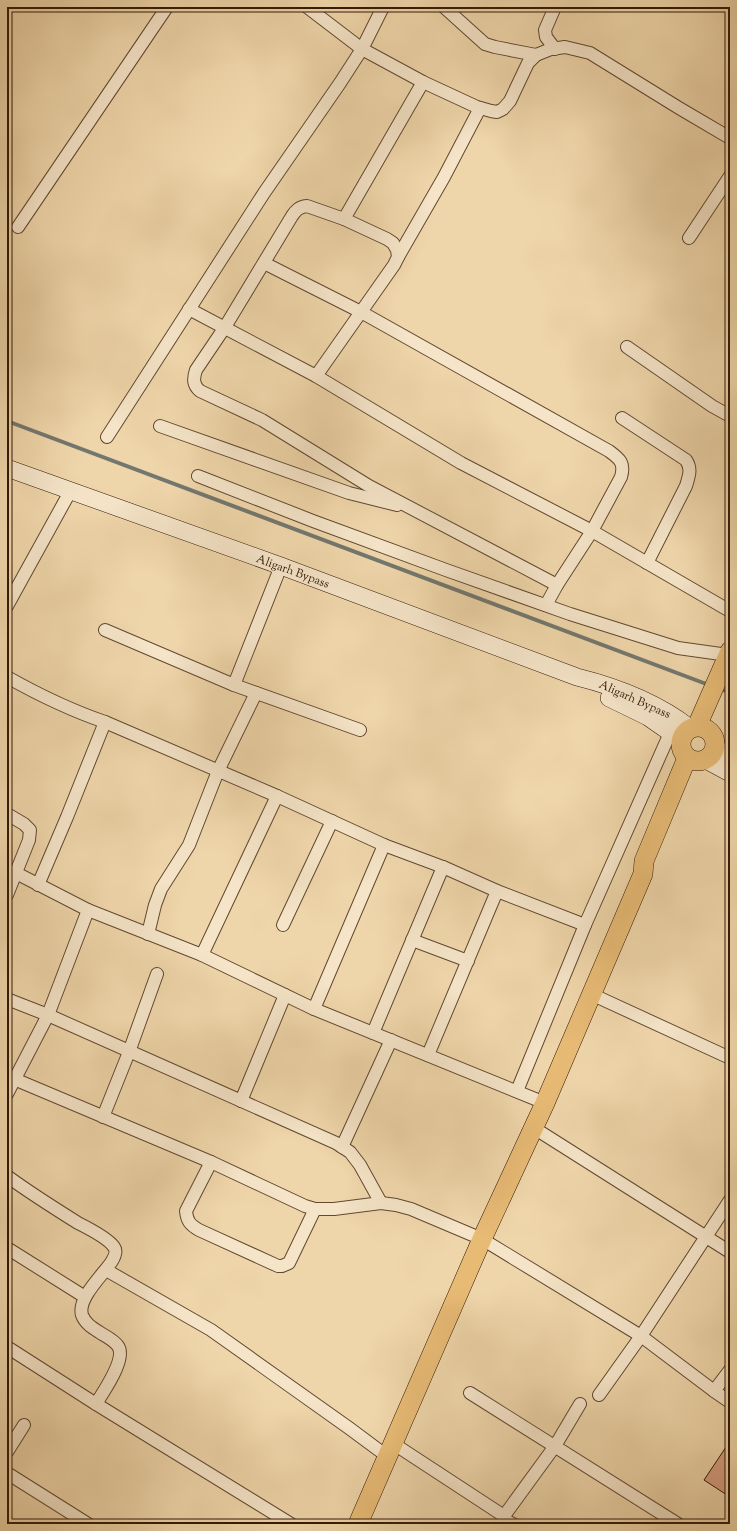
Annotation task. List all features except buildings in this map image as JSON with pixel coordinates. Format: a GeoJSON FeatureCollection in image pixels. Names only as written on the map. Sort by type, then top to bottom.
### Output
{"type":"FeatureCollection","features":[{"type":"Feature","properties":{"kind":"main road","name":"Aligarh Bypass"},"geometry":{"type":"LineString","coordinates":[[7,468],[281,566],[577,677],[600,683],[656,706],[678,719],[700,740],[730,773]]}},
{"type":"Feature","properties":{"kind":"main road"},"geometry":{"type":"LineString","coordinates":[[358,1524],[482,1239],[545,1104],[643,874],[644,861],[700,740],[728,664]]}},
{"type":"Feature","properties":{"kind":"street"},"geometry":{"type":"LineString","coordinates":[[18,227],[167,7]]}},
{"type":"Feature","properties":{"kind":"street"},"geometry":{"type":"LineString","coordinates":[[307,7],[362,49],[422,82],[480,108],[497,112],[504,109],[510,101],[528,63],[536,55],[565,47],[590,53],[730,138]]}},
{"type":"Feature","properties":{"kind":"street"},"geometry":{"type":"LineString","coordinates":[[107,437],[264,193],[362,49],[383,7]]}},
{"type":"Feature","properties":{"kind":"street"},"geometry":{"type":"LineString","coordinates":[[444,7],[485,44],[536,55]]}},
{"type":"Feature","properties":{"kind":"street"},"geometry":{"type":"LineString","coordinates":[[555,7],[546,30],[546,37],[555,49]]}},
{"type":"Feature","properties":{"kind":"street"},"geometry":{"type":"LineString","coordinates":[[344,219],[422,82]]}},
{"type":"Feature","properties":{"kind":"street"},"geometry":{"type":"LineString","coordinates":[[316,376],[386,277],[444,177],[480,108]]}},
{"type":"Feature","properties":{"kind":"street"},"geometry":{"type":"LineString","coordinates":[[689,238],[730,176]]}},
{"type":"Feature","properties":{"kind":"street"},"geometry":{"type":"LineString","coordinates":[[398,257],[397,250],[393,243],[344,219],[313,208],[301,207],[296,210],[225,327],[196,370],[194,376],[196,388],[262,420],[369,486],[556,586]]}},
{"type":"Feature","properties":{"kind":"street"},"geometry":{"type":"LineString","coordinates":[[264,263],[361,312],[616,456],[621,462],[623,469],[620,477],[592,531],[556,586],[546,605]]}},
{"type":"Feature","properties":{"kind":"street"},"geometry":{"type":"LineString","coordinates":[[189,309],[316,376],[461,463],[592,531],[730,611]]}},
{"type":"Feature","properties":{"kind":"street"},"geometry":{"type":"LineString","coordinates":[[627,348],[712,406],[730,416]]}},
{"type":"Feature","properties":{"kind":"street"},"geometry":{"type":"LineString","coordinates":[[622,418],[686,460],[690,466],[690,473],[686,486],[647,563]]}},
{"type":"Feature","properties":{"kind":"street"},"geometry":{"type":"LineString","coordinates":[[160,426],[349,493],[378,501],[408,506]]}},
{"type":"Feature","properties":{"kind":"street"},"geometry":{"type":"LineString","coordinates":[[198,476],[320,524],[546,605],[728,664]]}},
{"type":"Feature","properties":{"kind":"street"},"geometry":{"type":"LineString","coordinates":[[7,606],[71,490]]}},
{"type":"Feature","properties":{"kind":"street"},"geometry":{"type":"LineString","coordinates":[[234,685],[281,566]]}},
{"type":"Feature","properties":{"kind":"street"},"geometry":{"type":"LineString","coordinates":[[105,630],[234,685],[360,730]]}},
{"type":"Feature","properties":{"kind":"street"},"geometry":{"type":"LineString","coordinates":[[7,677],[49,700],[105,722],[277,796],[384,845],[585,925]]}},
{"type":"Feature","properties":{"kind":"street"},"geometry":{"type":"LineString","coordinates":[[148,934],[155,905],[161,889],[189,845],[218,771],[256,693]]}},
{"type":"Feature","properties":{"kind":"street"},"geometry":{"type":"LineString","coordinates":[[38,884],[105,722]]}},
{"type":"Feature","properties":{"kind":"street"},"geometry":{"type":"LineString","coordinates":[[517,1091],[585,925],[700,740]]}},
{"type":"Feature","properties":{"kind":"street"},"geometry":{"type":"LineString","coordinates":[[202,955],[277,796]]}},
{"type":"Feature","properties":{"kind":"street"},"geometry":{"type":"LineString","coordinates":[[7,814],[24,824],[30,830],[29,840],[7,895]]}},
{"type":"Feature","properties":{"kind":"street"},"geometry":{"type":"LineString","coordinates":[[284,925],[332,821]]}},
{"type":"Feature","properties":{"kind":"street"},"geometry":{"type":"LineString","coordinates":[[314,1009],[384,845]]}},
{"type":"Feature","properties":{"kind":"street"},"geometry":{"type":"LineString","coordinates":[[373,1033],[442,867]]}},
{"type":"Feature","properties":{"kind":"street"},"geometry":{"type":"LineString","coordinates":[[16,873],[88,910],[202,955],[314,1009],[517,1091],[545,1104]]}},
{"type":"Feature","properties":{"kind":"street"},"geometry":{"type":"LineString","coordinates":[[428,1055],[497,891]]}},
{"type":"Feature","properties":{"kind":"street"},"geometry":{"type":"LineString","coordinates":[[7,1094],[10,1078],[48,1015],[88,910]]}},
{"type":"Feature","properties":{"kind":"street"},"geometry":{"type":"LineString","coordinates":[[412,940],[468,961]]}},
{"type":"Feature","properties":{"kind":"street"},"geometry":{"type":"LineString","coordinates":[[103,1117],[129,1052],[157,974]]}},
{"type":"Feature","properties":{"kind":"street"},"geometry":{"type":"LineString","coordinates":[[592,994],[730,1058]]}},
{"type":"Feature","properties":{"kind":"street"},"geometry":{"type":"LineString","coordinates":[[241,1101],[285,995]]}},
{"type":"Feature","properties":{"kind":"street"},"geometry":{"type":"LineString","coordinates":[[7,999],[48,1015],[342,1147],[350,1152],[360,1165],[381,1203]]}},
{"type":"Feature","properties":{"kind":"street"},"geometry":{"type":"LineString","coordinates":[[342,1147],[391,1040]]}},
{"type":"Feature","properties":{"kind":"street"},"geometry":{"type":"LineString","coordinates":[[10,1078],[211,1162],[305,1206],[315,1209],[334,1209],[381,1203],[411,1209],[482,1239],[641,1336],[730,1402]]}},
{"type":"Feature","properties":{"kind":"street"},"geometry":{"type":"LineString","coordinates":[[534,1128],[730,1252]]}},
{"type":"Feature","properties":{"kind":"street"},"geometry":{"type":"LineString","coordinates":[[211,1162],[186,1211],[187,1220],[191,1225],[199,1230],[278,1266],[289,1263],[315,1209]]}},
{"type":"Feature","properties":{"kind":"street"},"geometry":{"type":"LineString","coordinates":[[7,1176],[114,1247],[115,1255],[106,1270],[85,1297],[82,1307],[84,1318],[89,1326],[111,1340],[118,1346],[121,1353],[115,1370],[96,1404]]}},
{"type":"Feature","properties":{"kind":"street"},"geometry":{"type":"LineString","coordinates":[[599,1395],[641,1336],[730,1200]]}},
{"type":"Feature","properties":{"kind":"street"},"geometry":{"type":"LineString","coordinates":[[7,1248],[85,1297]]}},
{"type":"Feature","properties":{"kind":"street"},"geometry":{"type":"LineString","coordinates":[[106,1270],[211,1330],[349,1428],[391,1451],[507,1521],[580,1404]]}},
{"type":"Feature","properties":{"kind":"street"},"geometry":{"type":"LineString","coordinates":[[7,1347],[96,1404],[291,1524]]}},
{"type":"Feature","properties":{"kind":"street"},"geometry":{"type":"LineString","coordinates":[[714,1391],[730,1370]]}},
{"type":"Feature","properties":{"kind":"street"},"geometry":{"type":"LineString","coordinates":[[470,1393],[678,1524]]}},
{"type":"Feature","properties":{"kind":"street"},"geometry":{"type":"LineString","coordinates":[[7,1452],[24,1425]]}},
{"type":"Feature","properties":{"kind":"street"},"geometry":{"type":"LineString","coordinates":[[7,1473],[88,1524]]}},
{"type":"Feature","properties":{"kind":"waterway"},"geometry":{"type":"LineString","coordinates":[[7,421],[709,685]]}},
{"type":"Feature","properties":{"kind":"waterway"},"geometry":{"type":"LineString","coordinates":[[719,688],[730,693]]}}]}
